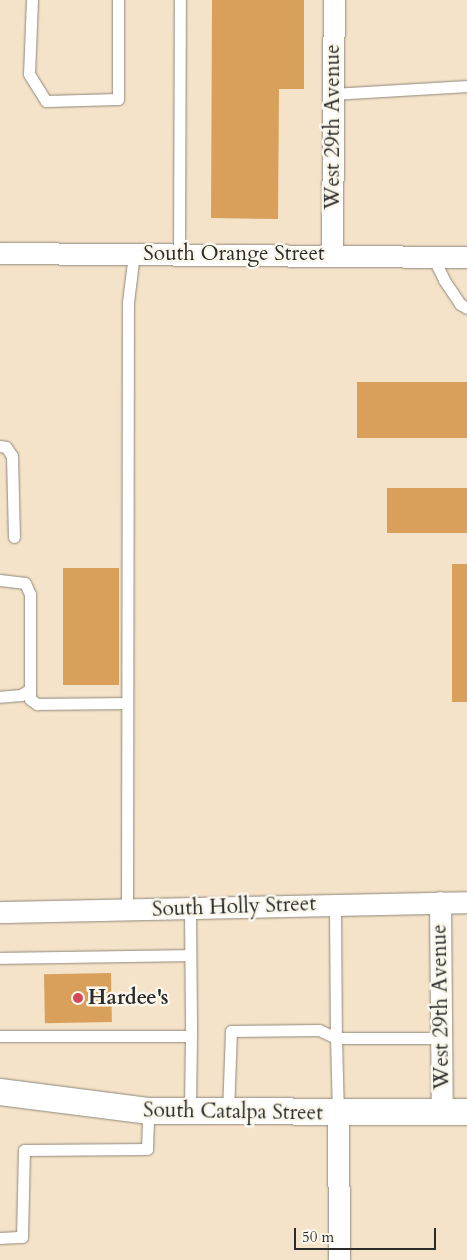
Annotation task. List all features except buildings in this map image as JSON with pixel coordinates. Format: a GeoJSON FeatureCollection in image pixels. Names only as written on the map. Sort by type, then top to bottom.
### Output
{"type":"FeatureCollection","features":[{"type":"Feature","properties":{"kind":"street","name":"West 29th Avenue"},"geometry":{"type":"LineString","coordinates":[[332,255],[334,0]]}},
{"type":"Feature","properties":{"kind":"street","name":"South Orange Street"},"geometry":{"type":"LineString","coordinates":[[0,253],[467,257]]}},
{"type":"Feature","properties":{"kind":"street","name":"West 29th Avenue"},"geometry":{"type":"LineString","coordinates":[[440,902],[441,1038],[455,1112]]}},
{"type":"Feature","properties":{"kind":"street","name":"South Holly Street"},"geometry":{"type":"LineString","coordinates":[[0,912],[190,910],[467,902]]}},
{"type":"Feature","properties":{"kind":"street","name":"South Catalpa Street"},"geometry":{"type":"LineString","coordinates":[[0,1092],[148,1112],[338,1114],[455,1112]]}},
{"type":"Feature","properties":{"kind":"street"},"geometry":{"type":"LineString","coordinates":[[338,1114],[339,1260]]}},
{"type":"Feature","properties":{"kind":"lane"},"geometry":{"type":"LineString","coordinates":[[32,0],[29,74],[46,101],[118,99],[118,0]]}},
{"type":"Feature","properties":{"kind":"lane"},"geometry":{"type":"LineString","coordinates":[[178,254],[180,0]]}},
{"type":"Feature","properties":{"kind":"lane"},"geometry":{"type":"LineString","coordinates":[[333,94],[467,86]]}},
{"type":"Feature","properties":{"kind":"lane"},"geometry":{"type":"LineString","coordinates":[[127,910],[128,302],[134,254]]}},
{"type":"Feature","properties":{"kind":"lane"},"geometry":{"type":"LineString","coordinates":[[433,257],[444,280],[460,304],[467,308]]}},
{"type":"Feature","properties":{"kind":"lane"},"geometry":{"type":"LineString","coordinates":[[0,446],[6,447],[12,456],[14,537]]}},
{"type":"Feature","properties":{"kind":"lane"},"geometry":{"type":"LineString","coordinates":[[0,580],[25,583],[30,594],[30,699],[37,704],[126,703]]}},
{"type":"Feature","properties":{"kind":"lane"},"geometry":{"type":"LineString","coordinates":[[0,697],[21,695],[30,688]]}},
{"type":"Feature","properties":{"kind":"lane"},"geometry":{"type":"LineString","coordinates":[[335,905],[338,1114]]}},
{"type":"Feature","properties":{"kind":"lane"},"geometry":{"type":"LineString","coordinates":[[190,910],[190,1112]]}},
{"type":"Feature","properties":{"kind":"lane"},"geometry":{"type":"LineString","coordinates":[[0,958],[190,955]]}},
{"type":"Feature","properties":{"kind":"lane"},"geometry":{"type":"LineString","coordinates":[[228,1112],[231,1031],[319,1030],[336,1038],[441,1038]]}},
{"type":"Feature","properties":{"kind":"lane"},"geometry":{"type":"LineString","coordinates":[[0,1036],[190,1036]]}},
{"type":"Feature","properties":{"kind":"lane"},"geometry":{"type":"LineString","coordinates":[[0,1238],[22,1237],[24,1150],[147,1149],[148,1112]]}},
{"type":"Feature","properties":{"kind":"place","name":"Hardee's"},"geometry":{"type":"Point","coordinates":[78,998]}}]}
